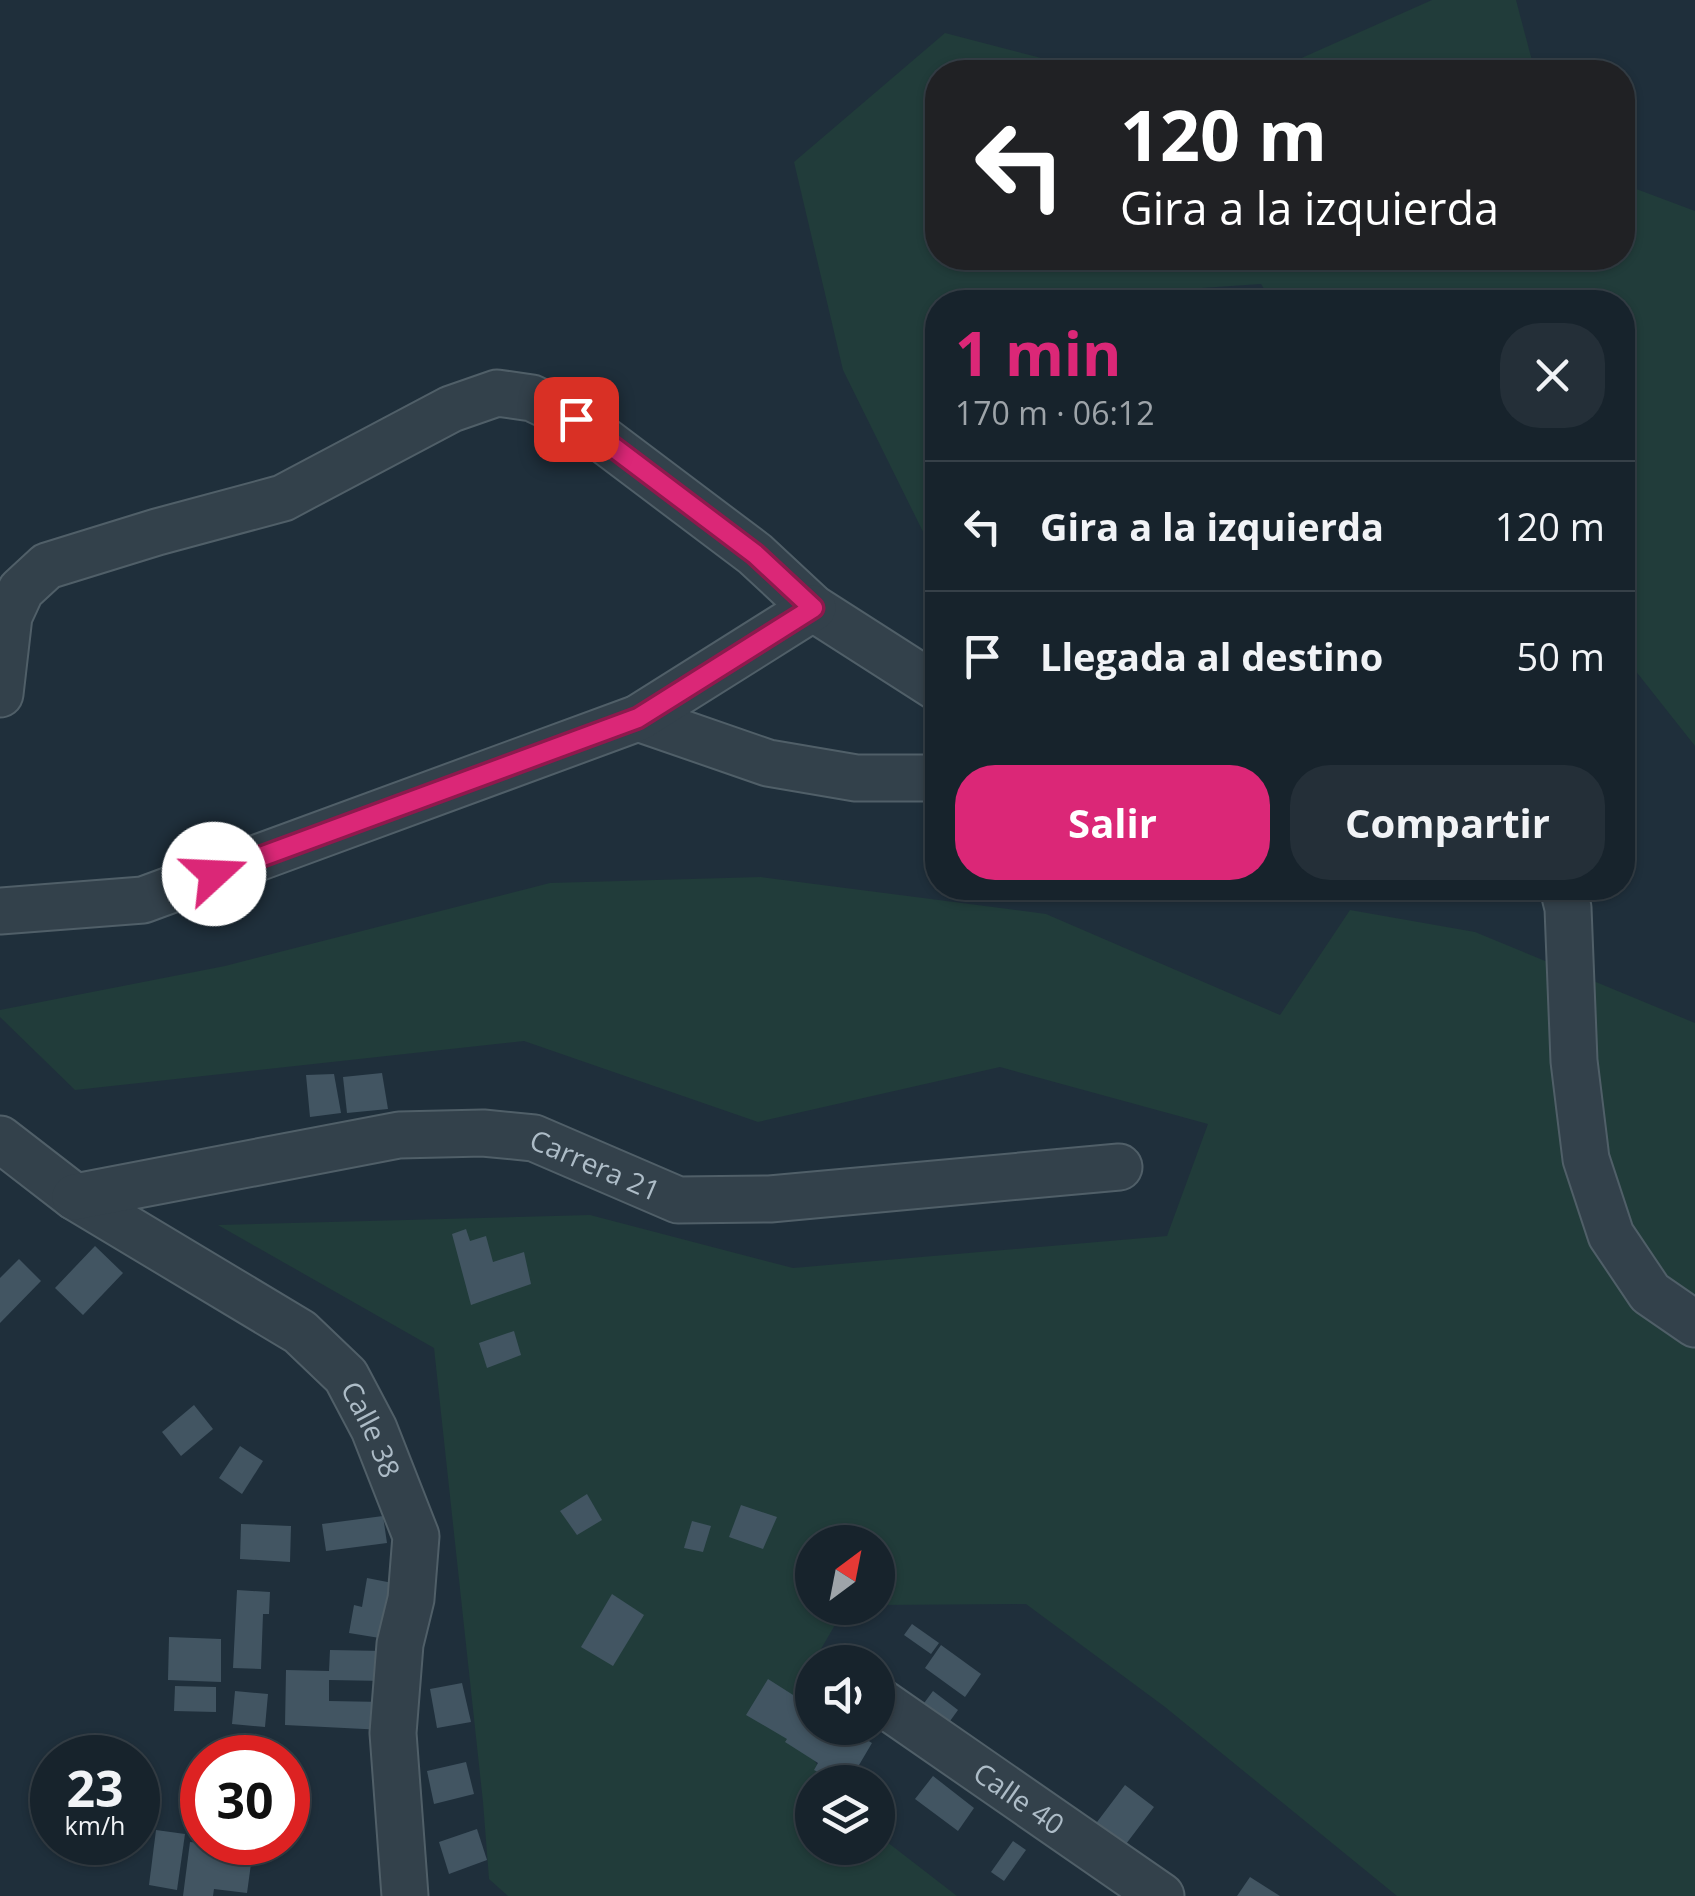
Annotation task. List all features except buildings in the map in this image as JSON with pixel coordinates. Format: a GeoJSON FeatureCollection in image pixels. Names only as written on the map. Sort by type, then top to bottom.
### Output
{"type":"FeatureCollection","features":[{"type":"Feature","properties":{"kind":"street"},"geometry":{"type":"LineString","coordinates":[[0,694],[9,616],[21,590],[47,566],[284,498],[451,410],[497,393],[532,398],[576,419],[755,554],[813,608],[925,680]]}},
{"type":"Feature","properties":{"kind":"street"},"geometry":{"type":"LineString","coordinates":[[0,911],[143,900],[638,718],[813,608]]}},
{"type":"Feature","properties":{"kind":"street"},"geometry":{"type":"LineString","coordinates":[[638,718],[768,763],[856,778],[925,778]]}},
{"type":"Feature","properties":{"kind":"street"},"geometry":{"type":"LineString","coordinates":[[1566,900],[1574,1061],[1586,1159],[1611,1236],[1650,1293],[1695,1324]]}},
{"type":"Feature","properties":{"kind":"street","name":"Carrera 21"},"geometry":{"type":"LineString","coordinates":[[75,1197],[399,1135],[483,1133],[534,1138],[678,1200],[770,1199],[1119,1167]]}},
{"type":"Feature","properties":{"kind":"street","name":"Calle 38"},"geometry":{"type":"LineString","coordinates":[[0,1139],[75,1197],[300,1332],[346,1376],[374,1428],[416,1536],[411,1599],[400,1644],[393,1732],[405,1896]]}},
{"type":"Feature","properties":{"kind":"street","name":"Calle 40"},"geometry":{"type":"LineString","coordinates":[[895,1712],[1161,1896]]}},
{"type":"Feature","properties":{"kind":"green space"},"geometry":{"type":"Polygon","coordinates":[[[1432,0],[1516,0],[1532,60],[1297,60],[1432,0]]]}},
{"type":"Feature","properties":{"kind":"green space"},"geometry":{"type":"Polygon","coordinates":[[[945,33],[1049,60],[925,60],[925,270],[1635,270],[1635,188],[1695,211],[1695,746],[1635,670],[1635,290],[1265,290],[1261,284],[1172,290],[925,290],[925,536],[843,370],[794,162],[945,33]]]}},
{"type":"Feature","properties":{"kind":"green space"},"geometry":{"type":"Polygon","coordinates":[[[761,877],[1046,914],[1280,1015],[1350,910],[1475,932],[1695,1023],[1695,1896],[1397,1896],[1165,1707],[1026,1604],[895,1605],[895,1525],[795,1525],[795,1625],[835,1625],[823,1645],[795,1645],[795,1693],[784,1712],[795,1730],[795,1745],[805,1745],[817,1765],[795,1765],[795,1865],[895,1865],[895,1848],[957,1896],[508,1896],[489,1879],[434,1348],[218,1225],[590,1215],[793,1268],[1167,1236],[1208,1124],[1000,1067],[758,1122],[524,1041],[75,1090],[0,1017],[0,1010],[225,966],[550,883],[761,877]]]}},
{"type":"Feature","properties":{"kind":"route"},"geometry":{"type":"LineString","coordinates":[[214,874],[638,718],[813,608],[755,554],[576,419]]}}]}
